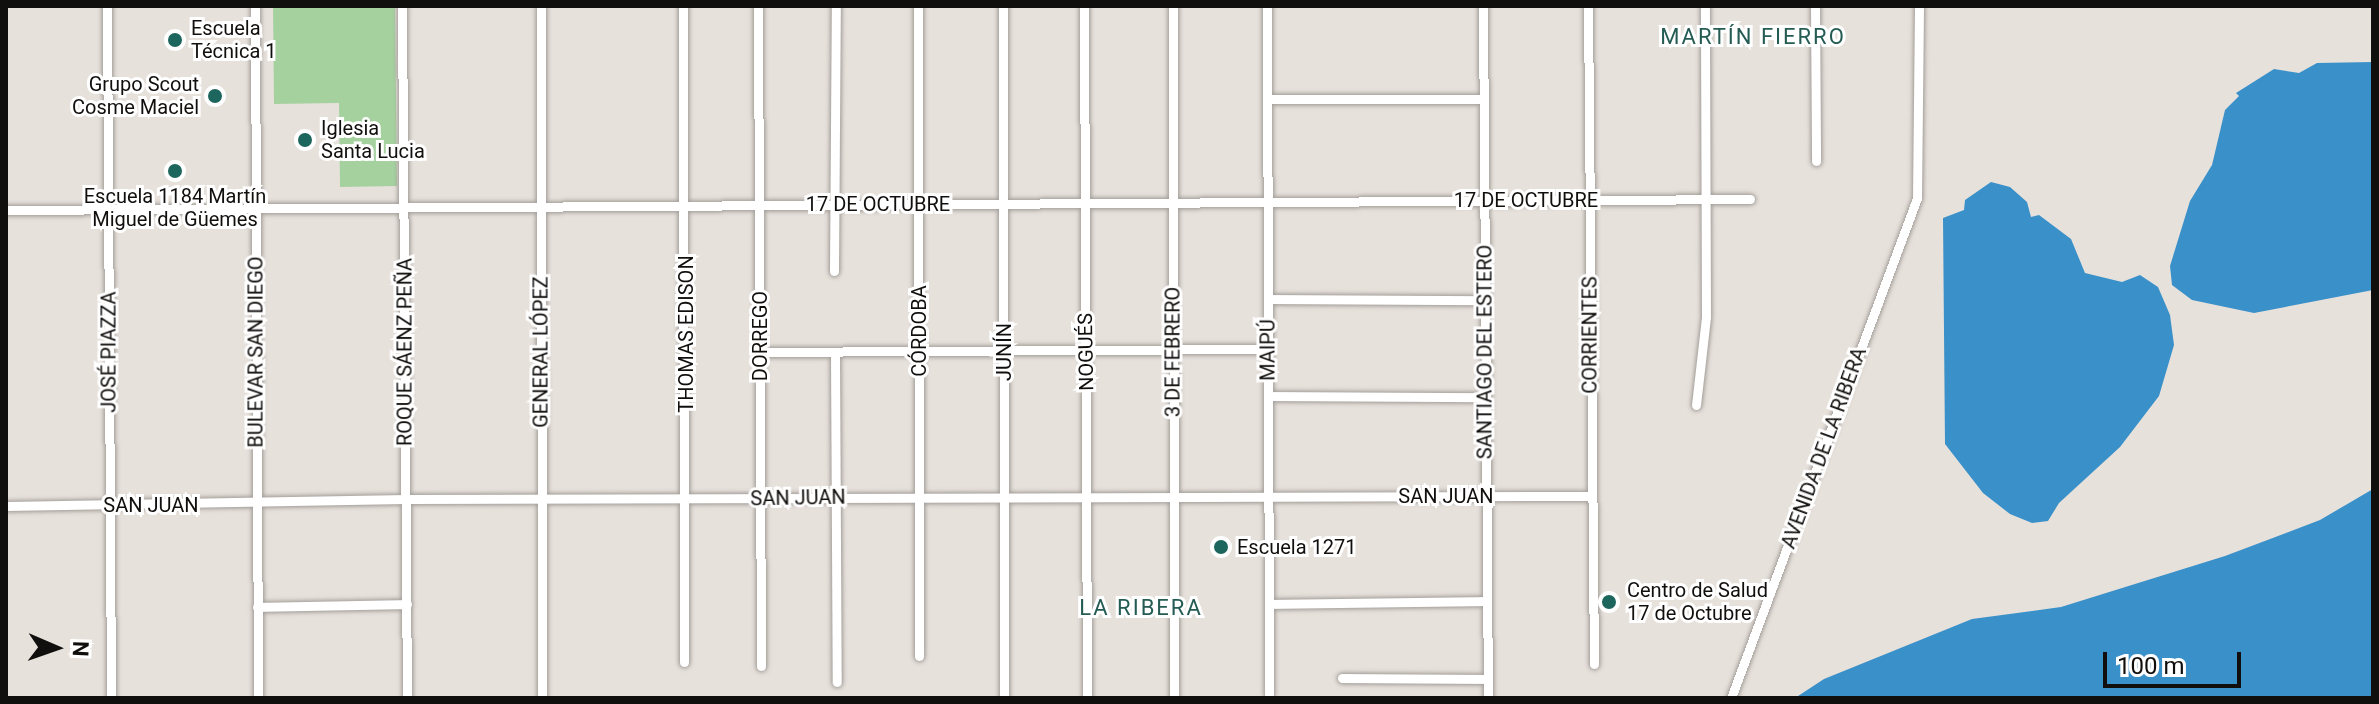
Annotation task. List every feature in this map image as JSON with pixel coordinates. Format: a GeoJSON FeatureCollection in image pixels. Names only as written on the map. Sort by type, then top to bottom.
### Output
{"type":"FeatureCollection","features":[{"type":"Feature","properties":{"kind":"street","name":"JOSÉ PIAZZA"},"geometry":{"type":"LineString","coordinates":[[107,6],[111,698]]}},
{"type":"Feature","properties":{"kind":"street","name":"BULEVAR SAN DIEGO"},"geometry":{"type":"LineString","coordinates":[[255,6],[258,698]]}},
{"type":"Feature","properties":{"kind":"street","name":"ROQUE SÁENZ PEÑA"},"geometry":{"type":"LineString","coordinates":[[402,6],[407,698]]}},
{"type":"Feature","properties":{"kind":"street","name":"GENERAL LÓPEZ"},"geometry":{"type":"LineString","coordinates":[[541,6],[542,698]]}},
{"type":"Feature","properties":{"kind":"street","name":"THOMAS EDISON"},"geometry":{"type":"LineString","coordinates":[[683,6],[687,500],[684,662]]}},
{"type":"Feature","properties":{"kind":"street","name":"DORREGO"},"geometry":{"type":"LineString","coordinates":[[758,6],[761,666]]}},
{"type":"Feature","properties":{"kind":"street"},"geometry":{"type":"LineString","coordinates":[[834,271],[836,6]]}},
{"type":"Feature","properties":{"kind":"street","name":"CÓRDOBA"},"geometry":{"type":"LineString","coordinates":[[918,6],[919,656]]}},
{"type":"Feature","properties":{"kind":"street","name":"JUNÍN"},"geometry":{"type":"LineString","coordinates":[[1003,6],[1004,698]]}},
{"type":"Feature","properties":{"kind":"street","name":"NOGUÉS"},"geometry":{"type":"LineString","coordinates":[[1084,6],[1083,203],[1089,497],[1087,698]]}},
{"type":"Feature","properties":{"kind":"street","name":"3 DE FEBRERO"},"geometry":{"type":"LineString","coordinates":[[1173,6],[1174,698]]}},
{"type":"Feature","properties":{"kind":"street","name":"MAIPÚ"},"geometry":{"type":"LineString","coordinates":[[1267,6],[1267,696]]}},
{"type":"Feature","properties":{"kind":"street","name":"SANTIAGO DEL ESTERO"},"geometry":{"type":"LineString","coordinates":[[1483,6],[1488,698]]}},
{"type":"Feature","properties":{"kind":"street","name":"CORRIENTES"},"geometry":{"type":"LineString","coordinates":[[1588,6],[1594,664]]}},
{"type":"Feature","properties":{"kind":"street"},"geometry":{"type":"LineString","coordinates":[[1696,405],[1706,317],[1705,6]]}},
{"type":"Feature","properties":{"kind":"street"},"geometry":{"type":"LineString","coordinates":[[1815,6],[1816,161]]}},
{"type":"Feature","properties":{"kind":"street","name":"AVENIDA DE LA RIBERA"},"geometry":{"type":"LineString","coordinates":[[1731,698],[1917,198],[1919,6]]}},
{"type":"Feature","properties":{"kind":"street"},"geometry":{"type":"LineString","coordinates":[[1267,99],[1484,99]]}},
{"type":"Feature","properties":{"kind":"street","name":"17 DE OCTUBRE"},"geometry":{"type":"LineString","coordinates":[[6,210],[1750,199]]}},
{"type":"Feature","properties":{"kind":"street"},"geometry":{"type":"LineString","coordinates":[[1268,299],[1485,300]]}},
{"type":"Feature","properties":{"kind":"street"},"geometry":{"type":"LineString","coordinates":[[760,352],[1268,349]]}},
{"type":"Feature","properties":{"kind":"street"},"geometry":{"type":"LineString","coordinates":[[835,352],[833,498],[837,682]]}},
{"type":"Feature","properties":{"kind":"street"},"geometry":{"type":"LineString","coordinates":[[1268,396],[1485,397]]}},
{"type":"Feature","properties":{"kind":"street","name":"SAN JUAN"},"geometry":{"type":"LineString","coordinates":[[6,506],[406,499],[1591,496]]}},
{"type":"Feature","properties":{"kind":"street"},"geometry":{"type":"LineString","coordinates":[[1269,604],[1487,601]]}},
{"type":"Feature","properties":{"kind":"street"},"geometry":{"type":"LineString","coordinates":[[257,607],[407,604]]}},
{"type":"Feature","properties":{"kind":"street"},"geometry":{"type":"LineString","coordinates":[[1342,678],[1487,679]]}},
{"type":"Feature","properties":{"kind":"street"},"geometry":{"type":"LineString","coordinates":[[1267,696],[1280,698]]}},
{"type":"Feature","properties":{"kind":"green space"},"geometry":{"type":"Polygon","coordinates":[[[273,6],[395,6],[397,186],[340,187],[339,103],[274,104],[273,6]]]}},
{"type":"Feature","properties":{"kind":"water"},"geometry":{"type":"Polygon","coordinates":[[[2373,62],[2373,290],[2254,313],[2192,300],[2172,285],[2170,266],[2190,201],[2212,165],[2225,110],[2239,96],[2236,93],[2274,69],[2299,73],[2317,63],[2373,62]]]}},
{"type":"Feature","properties":{"kind":"water"},"geometry":{"type":"Polygon","coordinates":[[[1991,182],[2010,187],[2027,202],[2031,217],[2039,215],[2071,239],[2085,273],[2122,282],[2140,275],[2158,287],[2170,315],[2174,345],[2159,396],[2120,447],[2059,503],[2048,521],[2032,523],[2010,514],[1983,493],[1945,444],[1943,218],[1964,210],[1965,200],[1991,182]]]}},
{"type":"Feature","properties":{"kind":"water"},"geometry":{"type":"Polygon","coordinates":[[[2373,489],[2373,698],[1795,698],[1824,679],[1972,619],[2061,607],[2225,556],[2320,520],[2373,489]]]}},
{"type":"Feature","properties":{"kind":"place","name":"Escuela Técnica 1"},"geometry":{"type":"Point","coordinates":[175,40]}},
{"type":"Feature","properties":{"kind":"place","name":"Grupo Scout Cosme Maciel"},"geometry":{"type":"Point","coordinates":[215,96]}},
{"type":"Feature","properties":{"kind":"place","name":"Iglesia Santa Lucia"},"geometry":{"type":"Point","coordinates":[305,140]}},
{"type":"Feature","properties":{"kind":"place","name":"Escuela 1184 Martín Miguel de Güemes"},"geometry":{"type":"Point","coordinates":[175,171]}},
{"type":"Feature","properties":{"kind":"place","name":"Escuela 1271"},"geometry":{"type":"Point","coordinates":[1221,547]}},
{"type":"Feature","properties":{"kind":"place","name":"Centro de Salud 17 de Octubre"},"geometry":{"type":"Point","coordinates":[1609,602]}},
{"type":"Feature","properties":{"kind":"district","name":"MARTÍN FIERRO"},"geometry":{"type":"Point","coordinates":[1753,37]}},
{"type":"Feature","properties":{"kind":"district","name":"LA RIBERA"},"geometry":{"type":"Point","coordinates":[1141,608]}}]}
